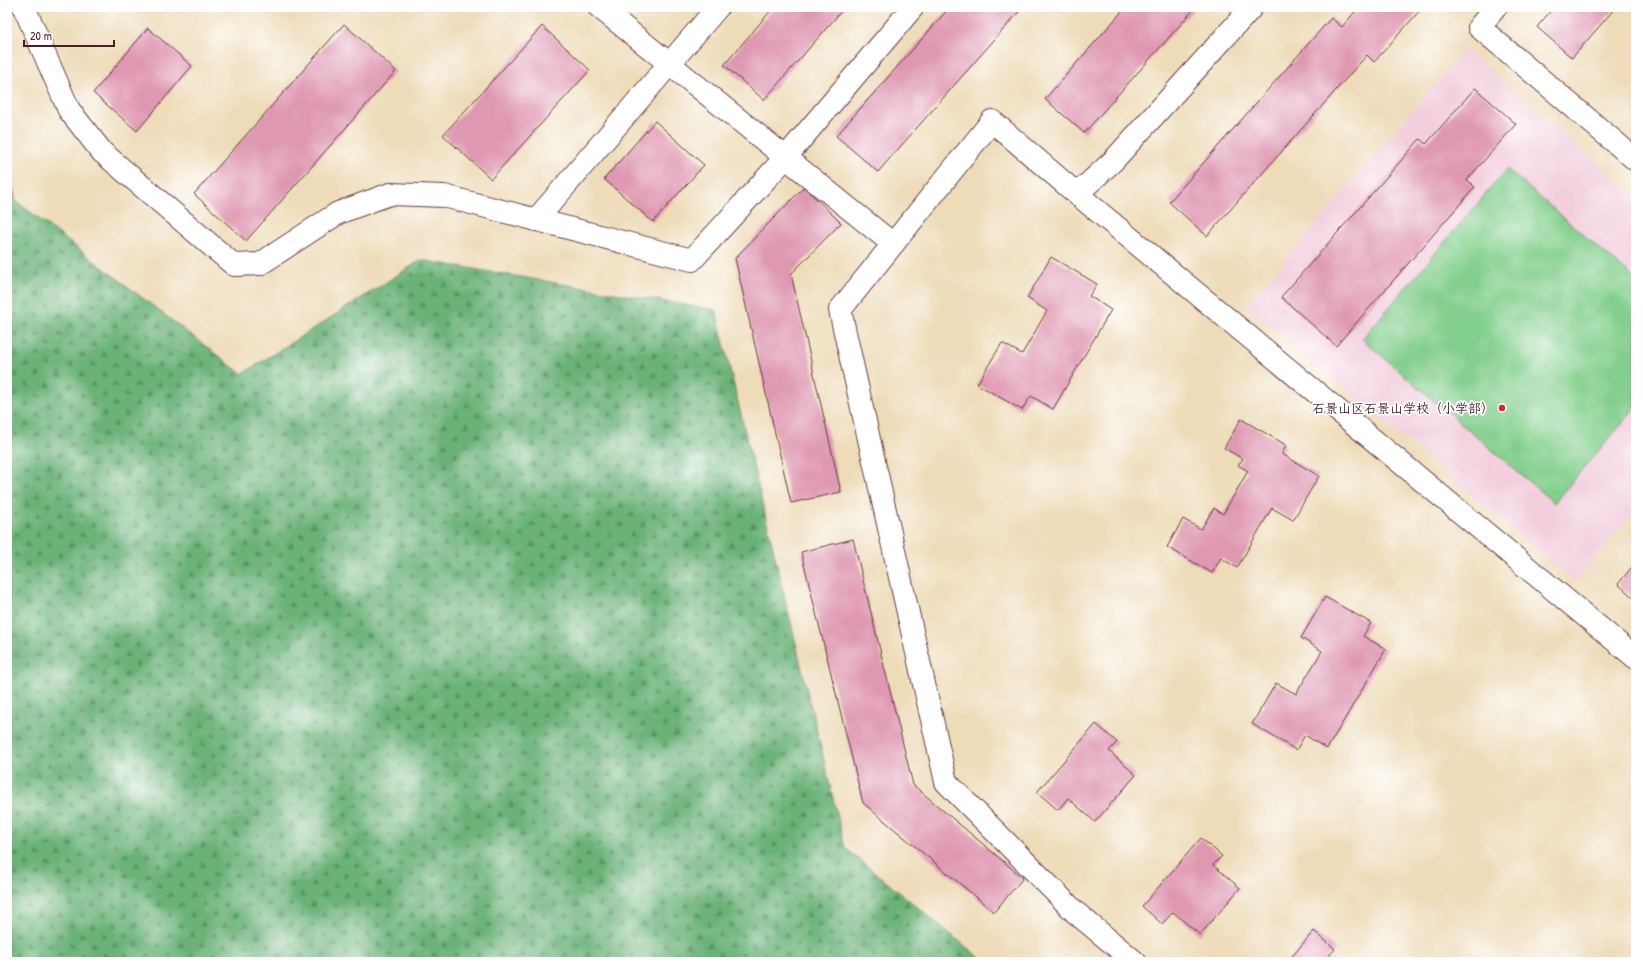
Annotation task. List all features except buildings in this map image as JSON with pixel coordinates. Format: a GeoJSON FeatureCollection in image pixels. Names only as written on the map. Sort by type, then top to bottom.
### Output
{"type":"FeatureCollection","features":[{"type":"Feature","properties":{"kind":"street"},"geometry":{"type":"LineString","coordinates":[[24,7],[69,110],[102,152],[234,265],[260,264],[338,213],[390,194],[444,196],[692,260],[786,158],[913,7]]}},
{"type":"Feature","properties":{"kind":"street"},"geometry":{"type":"LineString","coordinates":[[599,7],[893,244]]}},
{"type":"Feature","properties":{"kind":"street"},"geometry":{"type":"LineString","coordinates":[[536,220],[718,7]]}},
{"type":"Feature","properties":{"kind":"street"},"geometry":{"type":"LineString","coordinates":[[1078,194],[1113,160],[1252,7]]}},
{"type":"Feature","properties":{"kind":"street"},"geometry":{"type":"LineString","coordinates":[[1496,7],[1479,28],[1636,160]]}},
{"type":"Feature","properties":{"kind":"street"},"geometry":{"type":"LineString","coordinates":[[1135,962],[1075,912],[946,782],[840,310],[992,121],[1636,658]]}},
{"type":"Feature","properties":{"kind":"shaded area","name":"石景山区石景山学校（小学部）"},"geometry":{"type":"Polygon","coordinates":[[[1465,49],[1636,196],[1636,509],[1575,582],[1246,306],[1465,49]]]}},
{"type":"Feature","properties":{"kind":"green space"},"geometry":{"type":"Polygon","coordinates":[[[7,165],[16,201],[242,374],[421,260],[716,310],[845,848],[985,962],[7,962],[7,165]]]}},
{"type":"Feature","properties":{"kind":"green space"},"geometry":{"type":"Polygon","coordinates":[[[1507,169],[1636,280],[1636,407],[1554,503],[1362,339],[1507,169]]]}},
{"type":"Feature","properties":{"kind":"place","name":"石景山区石景山学校（小学部）"},"geometry":{"type":"Point","coordinates":[1502,408]}}]}
